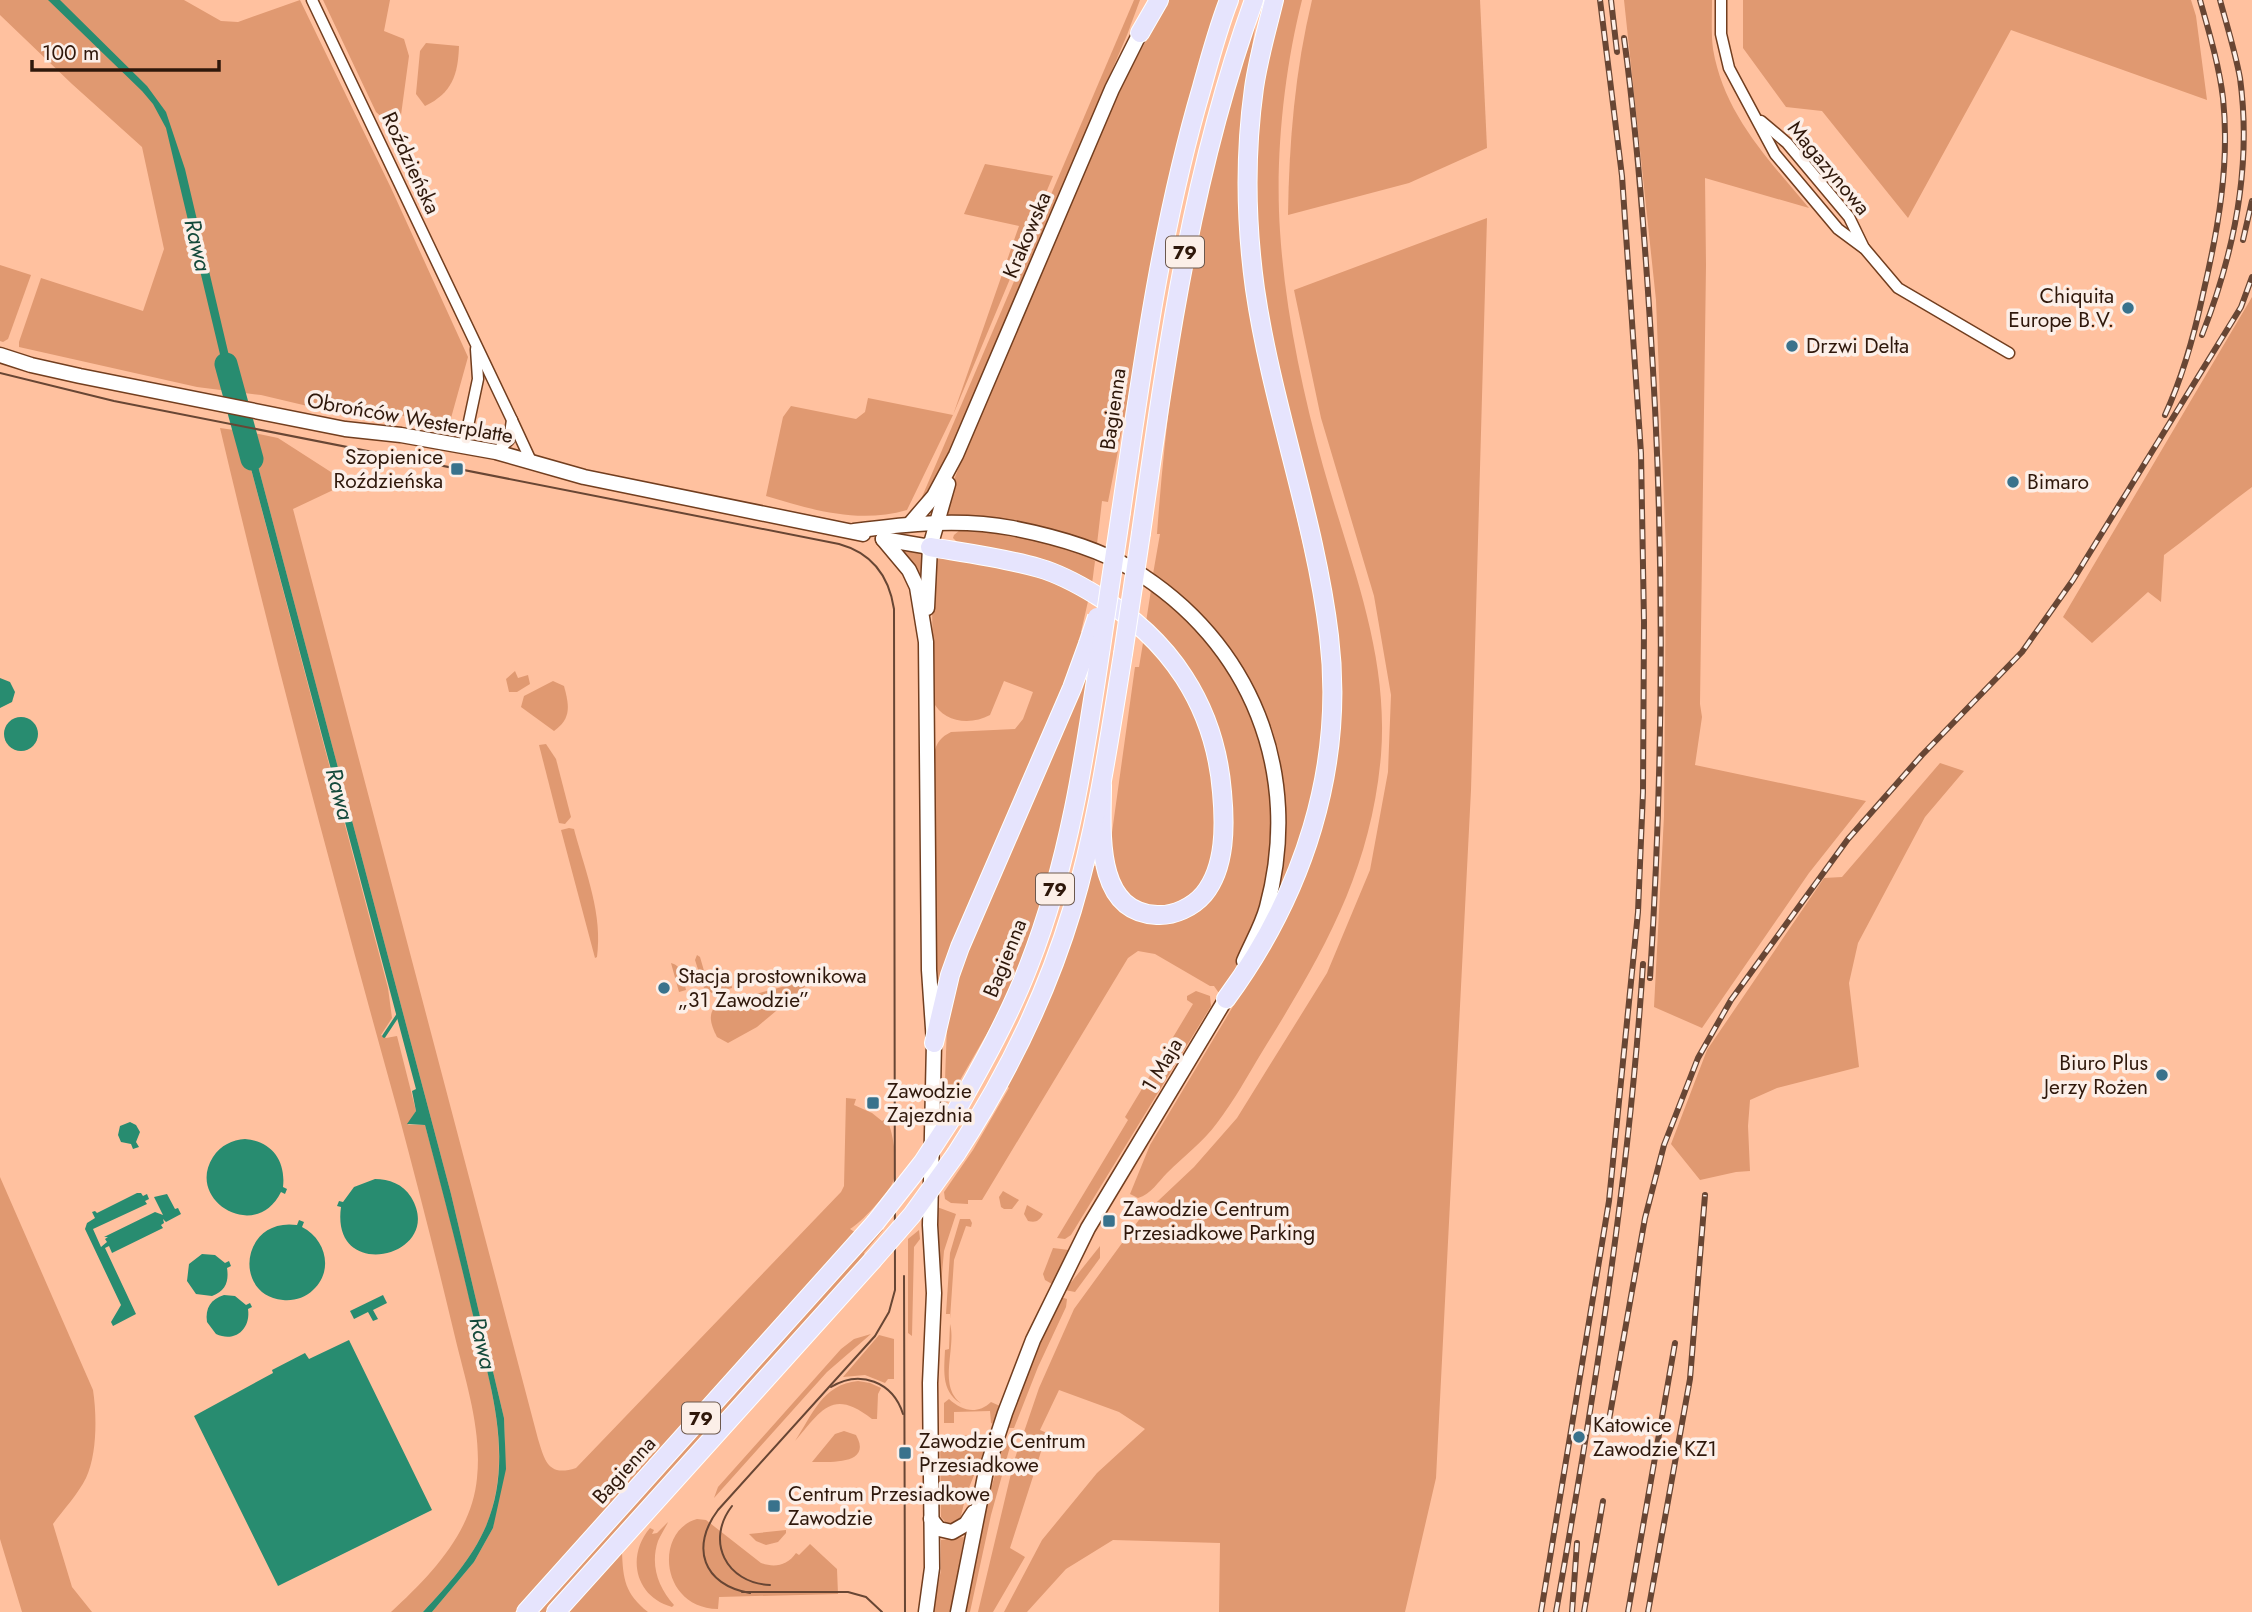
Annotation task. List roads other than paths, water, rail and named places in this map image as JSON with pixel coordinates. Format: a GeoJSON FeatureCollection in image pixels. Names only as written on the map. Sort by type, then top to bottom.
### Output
{"type":"FeatureCollection","features":[{"type":"Feature","properties":{"kind":"main road"},"geometry":{"type":"LineString","coordinates":[[1140,33],[1159,0]]}},
{"type":"Feature","properties":{"kind":"main road","name":"Bagienna"},"geometry":{"type":"LineString","coordinates":[[526,1612],[875,1223],[923,1162],[954,1113],[1009,1013],[1048,912],[1062,865],[1077,796],[1094,645],[1121,571],[1121,512],[1169,214],[1193,115],[1229,0]]}},
{"type":"Feature","properties":{"kind":"main road","name":"79"},"geometry":{"type":"LineString","coordinates":[[556,1612],[912,1215],[956,1154],[1016,1050],[1049,977],[1079,886],[1102,785],[1169,342],[1192,216],[1215,122],[1254,0]]}},
{"type":"Feature","properties":{"kind":"main road"},"geometry":{"type":"LineString","coordinates":[[1226,999],[1253,962],[1301,865],[1321,799],[1332,727],[1329,636],[1319,576],[1258,304],[1249,226],[1248,181],[1254,87],[1274,0]]}},
{"type":"Feature","properties":{"kind":"main road"},"geometry":{"type":"LineString","coordinates":[[930,547],[1040,568],[1072,580],[1119,608],[1155,638],[1188,683],[1210,730],[1222,785],[1222,847],[1214,875],[1203,895],[1175,914],[1143,913],[1128,905],[1108,879],[1104,864],[1102,785]]}},
{"type":"Feature","properties":{"kind":"main road"},"geometry":{"type":"LineString","coordinates":[[934,1043],[950,975],[960,947],[1072,688],[1094,645]]}},
{"type":"Feature","properties":{"kind":"street","name":"Roździeńska"},"geometry":{"type":"LineString","coordinates":[[312,0],[531,461]]}},
{"type":"Feature","properties":{"kind":"street","name":"Magazynowa"},"geometry":{"type":"LineString","coordinates":[[1721,0],[1721,34],[1729,68],[1775,154],[1838,229],[1865,249],[1905,294],[2009,353]]}},
{"type":"Feature","properties":{"kind":"street","name":"Krakowska"},"geometry":{"type":"LineString","coordinates":[[910,524],[934,496],[956,455],[1112,89],[1140,33]]}},
{"type":"Feature","properties":{"kind":"street","name":"Magazynowa"},"geometry":{"type":"LineString","coordinates":[[1756,117],[1787,143],[1849,217],[1865,249]]}},
{"type":"Feature","properties":{"kind":"street","name":"Roździeńska"},"geometry":{"type":"LineString","coordinates":[[464,445],[478,379],[475,343]]}},
{"type":"Feature","properties":{"kind":"street","name":"Obrońców Westerplatte"},"geometry":{"type":"LineString","coordinates":[[0,355],[55,370],[345,429],[464,445],[584,477],[930,547]]}},
{"type":"Feature","properties":{"kind":"street"},"geometry":{"type":"LineString","coordinates":[[496,452],[509,440],[512,420]]}},
{"type":"Feature","properties":{"kind":"street","name":"Krakowska"},"geometry":{"type":"LineString","coordinates":[[926,642],[930,547],[956,455]]}},
{"type":"Feature","properties":{"kind":"street","name":"Obrońców Westerplatte"},"geometry":{"type":"LineString","coordinates":[[854,531],[937,522],[977,523],[1012,528],[1092,550],[1121,571]]}},
{"type":"Feature","properties":{"kind":"street"},"geometry":{"type":"LineString","coordinates":[[883,539],[909,570],[917,587],[926,642],[929,970],[934,1043],[930,1226],[934,1293],[930,1383],[932,1568],[926,1612]]}},
{"type":"Feature","properties":{"kind":"street","name":"1 Maja"},"geometry":{"type":"LineString","coordinates":[[958,1612],[986,1471],[1004,1413],[1049,1302],[1088,1228],[1226,999],[1266,910],[1275,866],[1278,806],[1272,759],[1254,705],[1238,674],[1201,624],[1179,603],[1121,571]]}},
{"type":"Feature","properties":{"kind":"street"},"geometry":{"type":"LineString","coordinates":[[931,1519],[939,1529],[952,1532],[967,1524],[978,1505]]}},
{"type":"Feature","properties":{"kind":"water"},"geometry":{"type":"Polygon","coordinates":[[[48,0],[60,0],[147,86],[166,112],[185,169],[238,394],[229,392],[166,128],[153,104],[142,91],[48,0]]]}},
{"type":"Feature","properties":{"kind":"water"},"geometry":{"type":"Polygon","coordinates":[[[241,431],[249,432],[451,1194],[504,1418],[506,1469],[493,1528],[474,1562],[432,1612],[423,1612],[466,1561],[486,1526],[495,1499],[499,1472],[496,1416],[485,1361],[425,1125],[407,1124],[416,1111],[412,1091],[416,1089],[241,431]]]}},
{"type":"Feature","properties":{"kind":"water"},"geometry":{"type":"Polygon","coordinates":[[[0,678],[10,682],[15,692],[12,702],[0,708],[0,678]]]}},
{"type":"Feature","properties":{"kind":"water"},"geometry":{"type":"Polygon","coordinates":[[[21,717],[33,722],[38,734],[33,746],[21,751],[9,746],[4,734],[9,722],[21,717]]]}},
{"type":"Feature","properties":{"kind":"water"},"geometry":{"type":"Polygon","coordinates":[[[130,1122],[136,1125],[140,1132],[136,1142],[139,1147],[133,1149],[131,1144],[121,1142],[118,1135],[120,1126],[130,1122]]]}},
{"type":"Feature","properties":{"kind":"water"},"geometry":{"type":"Polygon","coordinates":[[[245,1139],[270,1148],[279,1161],[283,1187],[287,1189],[285,1194],[281,1192],[270,1207],[256,1214],[241,1215],[227,1210],[216,1201],[208,1188],[207,1173],[213,1157],[223,1146],[245,1139]]]}},
{"type":"Feature","properties":{"kind":"water"},"geometry":{"type":"Polygon","coordinates":[[[375,1179],[390,1181],[404,1189],[411,1197],[418,1218],[414,1234],[402,1247],[385,1253],[368,1254],[352,1247],[342,1231],[341,1207],[337,1206],[354,1187],[375,1179]]]}},
{"type":"Feature","properties":{"kind":"water"},"geometry":{"type":"Polygon","coordinates":[[[137,1193],[143,1196],[147,1194],[147,1204],[93,1229],[101,1247],[107,1242],[105,1239],[108,1237],[104,1237],[155,1212],[163,1215],[154,1197],[167,1194],[181,1214],[166,1222],[163,1219],[163,1228],[112,1253],[109,1246],[105,1248],[136,1314],[113,1326],[111,1322],[121,1305],[85,1229],[87,1223],[95,1218],[92,1212],[97,1213],[137,1193]]]}},
{"type":"Feature","properties":{"kind":"water"},"geometry":{"type":"Polygon","coordinates":[[[299,1220],[304,1222],[302,1227],[317,1239],[322,1247],[324,1274],[320,1282],[306,1295],[283,1300],[267,1295],[256,1285],[250,1272],[250,1258],[255,1244],[264,1233],[278,1226],[297,1225],[299,1220]]]}},
{"type":"Feature","properties":{"kind":"water"},"geometry":{"type":"Polygon","coordinates":[[[202,1254],[215,1255],[225,1263],[229,1261],[231,1266],[227,1268],[227,1281],[223,1288],[212,1296],[196,1294],[187,1281],[189,1264],[202,1254]]]}},
{"type":"Feature","properties":{"kind":"water"},"geometry":{"type":"Polygon","coordinates":[[[224,1295],[235,1296],[246,1305],[250,1303],[252,1307],[248,1309],[244,1328],[229,1337],[216,1334],[207,1322],[210,1305],[224,1295]]]}},
{"type":"Feature","properties":{"kind":"water"},"geometry":{"type":"Polygon","coordinates":[[[383,1295],[387,1303],[373,1310],[378,1319],[373,1321],[368,1312],[354,1319],[350,1311],[383,1295]]]}},
{"type":"Feature","properties":{"kind":"water"},"geometry":{"type":"Polygon","coordinates":[[[349,1340],[432,1510],[278,1586],[194,1416],[305,1353],[309,1359],[349,1340]]]}},
{"type":"Feature","properties":{"kind":"waterway","name":"Rawa"},"geometry":{"type":"LineString","coordinates":[[226,364],[252,459]]}},
{"type":"Feature","properties":{"kind":"waterway"},"geometry":{"type":"LineString","coordinates":[[384,1036],[398,1015]]}},
{"type":"Feature","properties":{"kind":"tram line"},"geometry":{"type":"LineString","coordinates":[[0,373],[114,401],[839,544],[861,553],[883,576],[894,609],[895,1290],[889,1312],[875,1336],[718,1510],[709,1524],[703,1550],[712,1573],[734,1589],[750,1593]]}},
{"type":"Feature","properties":{"kind":"tram line"},"geometry":{"type":"LineString","coordinates":[[904,1276],[905,1612]]}},
{"type":"Feature","properties":{"kind":"tram line"},"geometry":{"type":"LineString","coordinates":[[831,1387],[853,1379],[874,1382],[892,1394],[903,1414]]}},
{"type":"Feature","properties":{"kind":"tram line"},"geometry":{"type":"LineString","coordinates":[[732,1506],[720,1533],[724,1558],[742,1577],[770,1585]]}},
{"type":"Feature","properties":{"kind":"tram line"},"geometry":{"type":"LineString","coordinates":[[742,1592],[848,1592],[866,1597],[882,1612]]}},
{"type":"Feature","properties":{"kind":"railway"},"geometry":{"type":"LineString","coordinates":[[1541,1612],[1609,1201],[1638,912],[1643,792],[1641,453],[1622,176],[1600,0]]}},
{"type":"Feature","properties":{"kind":"railway"},"geometry":{"type":"LineString","coordinates":[[1611,0],[1617,52]]}},
{"type":"Feature","properties":{"kind":"railway"},"geometry":{"type":"LineString","coordinates":[[2165,415],[2183,371],[2196,325],[2213,246],[2224,172],[2223,98],[2200,0]]}},
{"type":"Feature","properties":{"kind":"railway"},"geometry":{"type":"LineString","coordinates":[[2202,335],[2231,241],[2238,209],[2244,144],[2240,78],[2220,0]]}},
{"type":"Feature","properties":{"kind":"railway"},"geometry":{"type":"LineString","coordinates":[[1624,38],[1643,216],[1658,487],[1660,732],[1650,978]]}},
{"type":"Feature","properties":{"kind":"railway"},"geometry":{"type":"LineString","coordinates":[[2243,240],[2252,201]]}},
{"type":"Feature","properties":{"kind":"railway"},"geometry":{"type":"LineString","coordinates":[[1609,1420],[1645,1218],[1664,1145],[1698,1058],[1731,1000],[1848,839],[1922,755],[2022,652],[2073,580],[2241,307],[2252,277]]}},
{"type":"Feature","properties":{"kind":"railway"},"geometry":{"type":"LineString","coordinates":[[1556,1612],[1584,1451],[1619,1208],[1643,964]]}},
{"type":"Feature","properties":{"kind":"railway"},"geometry":{"type":"LineString","coordinates":[[1648,1612],[1690,1379],[1705,1195]]}},
{"type":"Feature","properties":{"kind":"railway"},"geometry":{"type":"LineString","coordinates":[[1628,1612],[1675,1343]]}},
{"type":"Feature","properties":{"kind":"railway"},"geometry":{"type":"LineString","coordinates":[[1584,1612],[1603,1501]]}},
{"type":"Feature","properties":{"kind":"railway"},"geometry":{"type":"LineString","coordinates":[[1572,1612],[1577,1543]]}},
{"type":"Feature","properties":{"kind":"place","name":"Chiquita Europe B.V."},"geometry":{"type":"Point","coordinates":[2128,308]}},
{"type":"Feature","properties":{"kind":"place","name":"Drzwi Delta"},"geometry":{"type":"Point","coordinates":[1792,346]}},
{"type":"Feature","properties":{"kind":"place","name":"Szopienice Roździeńska"},"geometry":{"type":"Point","coordinates":[457,469]}},
{"type":"Feature","properties":{"kind":"place","name":"Bimaro"},"geometry":{"type":"Point","coordinates":[2013,482]}},
{"type":"Feature","properties":{"kind":"place","name":"Stacja prostownikowa „31 Zawodzie”"},"geometry":{"type":"Point","coordinates":[664,988]}},
{"type":"Feature","properties":{"kind":"place","name":"Biuro Plus Jerzy Rożen"},"geometry":{"type":"Point","coordinates":[2162,1075]}},
{"type":"Feature","properties":{"kind":"place","name":"Zawodzie Zajezdnia"},"geometry":{"type":"Point","coordinates":[873,1103]}},
{"type":"Feature","properties":{"kind":"place","name":"Zawodzie Centrum Przesiadkowe Parking"},"geometry":{"type":"Point","coordinates":[1109,1221]}},
{"type":"Feature","properties":{"kind":"place","name":"Katowice Zawodzie KZ1"},"geometry":{"type":"Point","coordinates":[1579,1437]}},
{"type":"Feature","properties":{"kind":"place","name":"Zawodzie Centrum Przesiadkowe"},"geometry":{"type":"Point","coordinates":[905,1453]}},
{"type":"Feature","properties":{"kind":"place","name":"Centrum Przesiadkowe Zawodzie"},"geometry":{"type":"Point","coordinates":[774,1506]}}]}
